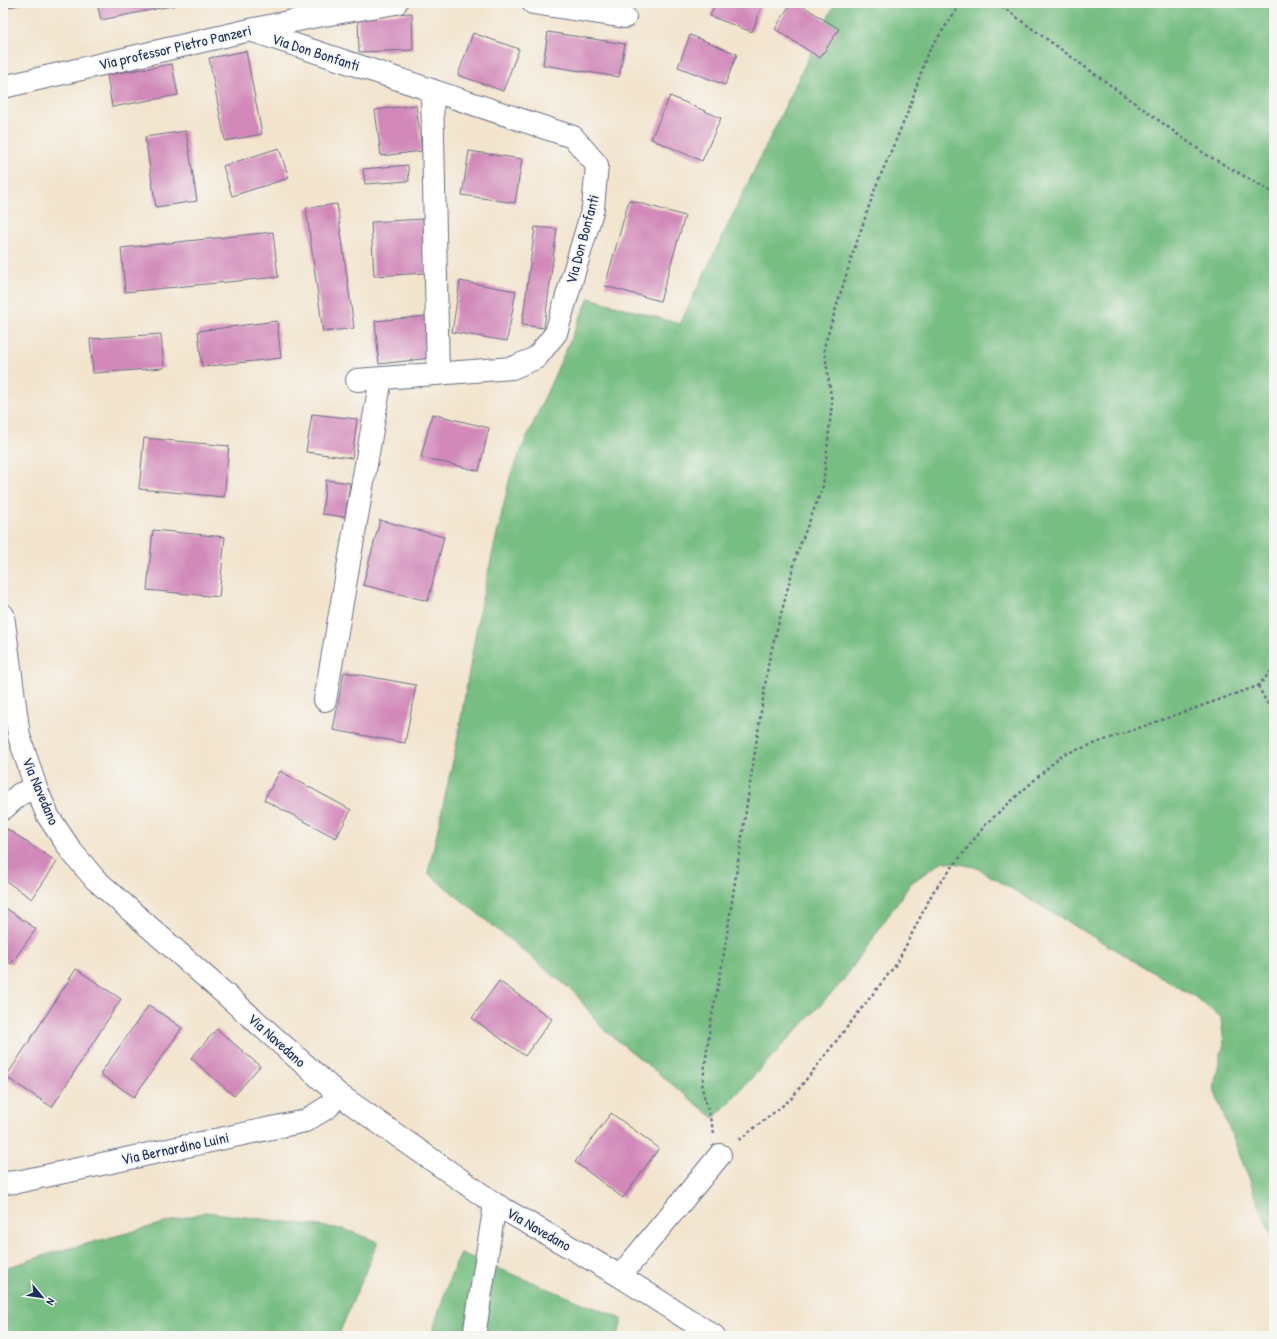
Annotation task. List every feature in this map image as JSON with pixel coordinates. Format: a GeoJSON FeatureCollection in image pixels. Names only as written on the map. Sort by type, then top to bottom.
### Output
{"type":"FeatureCollection","features":[{"type":"Feature","properties":{"kind":"street","name":"Via professor Pietro Panzeri"},"geometry":{"type":"LineString","coordinates":[[3,87],[250,30],[311,10],[396,3]]}},
{"type":"Feature","properties":{"kind":"street"},"geometry":{"type":"LineString","coordinates":[[533,3],[625,17]]}},
{"type":"Feature","properties":{"kind":"street","name":"Via Don Bonfanti"},"geometry":{"type":"LineString","coordinates":[[250,30],[573,137],[597,164],[593,208],[556,333],[536,358],[512,368],[358,380]]}},
{"type":"Feature","properties":{"kind":"street"},"geometry":{"type":"LineString","coordinates":[[432,90],[438,374]]}},
{"type":"Feature","properties":{"kind":"street"},"geometry":{"type":"LineString","coordinates":[[325,700],[381,378]]}},
{"type":"Feature","properties":{"kind":"street","name":"Via Navedano"},"geometry":{"type":"LineString","coordinates":[[3,615],[19,736],[36,788],[48,816],[72,852],[95,879],[338,1094],[495,1204],[620,1276],[714,1336]]}},
{"type":"Feature","properties":{"kind":"street"},"geometry":{"type":"LineString","coordinates":[[3,809],[20,794],[36,788]]}},
{"type":"Feature","properties":{"kind":"street","name":"Via Bernardino Luini"},"geometry":{"type":"LineString","coordinates":[[3,1183],[17,1182],[305,1121],[328,1107],[338,1094]]}},
{"type":"Feature","properties":{"kind":"street"},"geometry":{"type":"LineString","coordinates":[[620,1276],[720,1155]]}},
{"type":"Feature","properties":{"kind":"street"},"geometry":{"type":"LineString","coordinates":[[474,1336],[495,1204]]}},
{"type":"Feature","properties":{"kind":"path"},"geometry":{"type":"LineString","coordinates":[[961,3],[927,54],[908,112],[876,186],[852,256],[824,347],[832,403],[823,486],[797,553],[769,660],[726,945],[710,1026],[702,1088],[720,1155],[791,1098],[897,963],[933,892],[986,824],[1062,755],[1258,686],[1274,668]]}},
{"type":"Feature","properties":{"kind":"path"},"geometry":{"type":"LineString","coordinates":[[997,3],[1205,154],[1274,193]]}},
{"type":"Feature","properties":{"kind":"path"},"geometry":{"type":"LineString","coordinates":[[1258,686],[1274,712]]}},
{"type":"Feature","properties":{"kind":"green space"},"geometry":{"type":"Polygon","coordinates":[[[835,3],[1274,3],[1274,1242],[1214,1090],[1224,1043],[1221,1018],[1195,997],[975,867],[943,861],[911,883],[842,982],[714,1118],[602,1028],[575,993],[428,873],[456,747],[480,608],[511,473],[589,298],[680,324],[835,3]]]}},
{"type":"Feature","properties":{"kind":"green space"},"geometry":{"type":"Polygon","coordinates":[[[205,1212],[344,1229],[378,1242],[338,1336],[3,1336],[3,1269],[49,1254],[205,1212]]]}},
{"type":"Feature","properties":{"kind":"green space"},"geometry":{"type":"Polygon","coordinates":[[[461,1253],[622,1319],[618,1336],[431,1336],[450,1277],[461,1253]]]}},
{"type":"Feature","properties":{"kind":"building"},"geometry":{"type":"Polygon","coordinates":[[[3,3],[25,3],[3,9],[3,3]]]}},
{"type":"Feature","properties":{"kind":"building"},"geometry":{"type":"Polygon","coordinates":[[[97,3],[181,3],[181,4],[101,20],[97,3]]]}},
{"type":"Feature","properties":{"kind":"building"},"geometry":{"type":"Polygon","coordinates":[[[715,3],[763,3],[752,32],[710,16],[715,3]]]}},
{"type":"Feature","properties":{"kind":"building"},"geometry":{"type":"Polygon","coordinates":[[[791,3],[798,3],[839,29],[820,58],[775,29],[791,3]]]}},
{"type":"Feature","properties":{"kind":"building"},"geometry":{"type":"Polygon","coordinates":[[[412,13],[413,50],[359,52],[358,16],[412,13]]]}},
{"type":"Feature","properties":{"kind":"building"},"geometry":{"type":"Polygon","coordinates":[[[548,32],[625,44],[619,77],[543,65],[548,32]]]}},
{"type":"Feature","properties":{"kind":"building"},"geometry":{"type":"Polygon","coordinates":[[[473,33],[519,49],[503,91],[458,75],[473,33]]]}},
{"type":"Feature","properties":{"kind":"building"},"geometry":{"type":"Polygon","coordinates":[[[690,35],[737,54],[725,85],[678,67],[690,35]]]}},
{"type":"Feature","properties":{"kind":"building"},"geometry":{"type":"Polygon","coordinates":[[[246,51],[262,134],[225,141],[209,58],[246,51]]]}},
{"type":"Feature","properties":{"kind":"building"},"geometry":{"type":"Polygon","coordinates":[[[172,64],[178,95],[112,107],[107,75],[172,64]]]}},
{"type":"Feature","properties":{"kind":"building"},"geometry":{"type":"Polygon","coordinates":[[[670,96],[721,118],[702,161],[651,139],[670,96]]]}},
{"type":"Feature","properties":{"kind":"building"},"geometry":{"type":"Polygon","coordinates":[[[416,105],[422,151],[381,156],[375,110],[416,105]]]}},
{"type":"Feature","properties":{"kind":"building"},"geometry":{"type":"Polygon","coordinates":[[[186,131],[197,201],[156,207],[145,137],[186,131]]]}},
{"type":"Feature","properties":{"kind":"building"},"geometry":{"type":"Polygon","coordinates":[[[279,148],[289,178],[232,196],[223,166],[279,148]]]}},
{"type":"Feature","properties":{"kind":"building"},"geometry":{"type":"Polygon","coordinates":[[[469,151],[522,159],[515,203],[462,195],[469,151]]]}},
{"type":"Feature","properties":{"kind":"building"},"geometry":{"type":"Polygon","coordinates":[[[408,165],[409,181],[365,184],[363,169],[408,165]]]}},
{"type":"Feature","properties":{"kind":"building"},"geometry":{"type":"Polygon","coordinates":[[[629,200],[685,216],[660,301],[605,286],[629,200]]]}},
{"type":"Feature","properties":{"kind":"building"},"geometry":{"type":"Polygon","coordinates":[[[337,204],[354,328],[323,332],[306,208],[337,204]]]}},
{"type":"Feature","properties":{"kind":"building"},"geometry":{"type":"Polygon","coordinates":[[[423,219],[426,273],[374,276],[371,222],[423,219]]]}},
{"type":"Feature","properties":{"kind":"building"},"geometry":{"type":"Polygon","coordinates":[[[535,227],[557,229],[544,328],[522,325],[535,227]]]}},
{"type":"Feature","properties":{"kind":"building"},"geometry":{"type":"Polygon","coordinates":[[[273,232],[278,277],[125,292],[121,248],[273,232]]]}},
{"type":"Feature","properties":{"kind":"building"},"geometry":{"type":"Polygon","coordinates":[[[460,281],[516,291],[507,341],[452,332],[460,281]]]}},
{"type":"Feature","properties":{"kind":"building"},"geometry":{"type":"Polygon","coordinates":[[[427,316],[431,358],[379,364],[375,321],[427,316]]]}},
{"type":"Feature","properties":{"kind":"building"},"geometry":{"type":"Polygon","coordinates":[[[277,321],[281,358],[202,367],[198,331],[277,321]]]}},
{"type":"Feature","properties":{"kind":"building"},"geometry":{"type":"Polygon","coordinates":[[[161,334],[164,368],[93,373],[90,339],[161,334]]]}},
{"type":"Feature","properties":{"kind":"building"},"geometry":{"type":"Polygon","coordinates":[[[312,414],[357,419],[352,458],[306,452],[312,414]]]}},
{"type":"Feature","properties":{"kind":"building"},"geometry":{"type":"Polygon","coordinates":[[[432,414],[489,428],[479,471],[421,457],[432,414]]]}},
{"type":"Feature","properties":{"kind":"building"},"geometry":{"type":"Polygon","coordinates":[[[144,438],[229,446],[224,497],[139,489],[144,438]]]}},
{"type":"Feature","properties":{"kind":"building"},"geometry":{"type":"Polygon","coordinates":[[[326,480],[350,483],[345,517],[322,514],[326,480]]]}},
{"type":"Feature","properties":{"kind":"building"},"geometry":{"type":"Polygon","coordinates":[[[380,520],[444,537],[428,601],[363,585],[380,520]]]}},
{"type":"Feature","properties":{"kind":"building"},"geometry":{"type":"Polygon","coordinates":[[[153,530],[225,537],[219,597],[147,590],[153,530]]]}},
{"type":"Feature","properties":{"kind":"building"},"geometry":{"type":"Polygon","coordinates":[[[344,672],[416,685],[405,743],[333,730],[344,672]]]}},
{"type":"Feature","properties":{"kind":"building"},"geometry":{"type":"Polygon","coordinates":[[[280,771],[351,810],[336,838],[264,800],[280,771]]]}},
{"type":"Feature","properties":{"kind":"building"},"geometry":{"type":"Polygon","coordinates":[[[7,829],[57,862],[32,899],[3,879],[3,835],[7,829]]]}},
{"type":"Feature","properties":{"kind":"building"},"geometry":{"type":"Polygon","coordinates":[[[3,906],[36,929],[11,964],[3,958],[3,906]]]}},
{"type":"Feature","properties":{"kind":"building"},"geometry":{"type":"Polygon","coordinates":[[[76,969],[121,999],[52,1107],[6,1077],[76,969]]]}},
{"type":"Feature","properties":{"kind":"building"},"geometry":{"type":"Polygon","coordinates":[[[499,981],[552,1019],[525,1056],[472,1018],[499,981]]]}},
{"type":"Feature","properties":{"kind":"building"},"geometry":{"type":"Polygon","coordinates":[[[149,1005],[182,1028],[134,1097],[100,1074],[149,1005]]]}},
{"type":"Feature","properties":{"kind":"building"},"geometry":{"type":"Polygon","coordinates":[[[217,1029],[260,1066],[234,1096],[191,1058],[217,1029]]]}},
{"type":"Feature","properties":{"kind":"building"},"geometry":{"type":"Polygon","coordinates":[[[611,1113],[659,1148],[623,1198],[575,1162],[611,1113]]]}}]}
